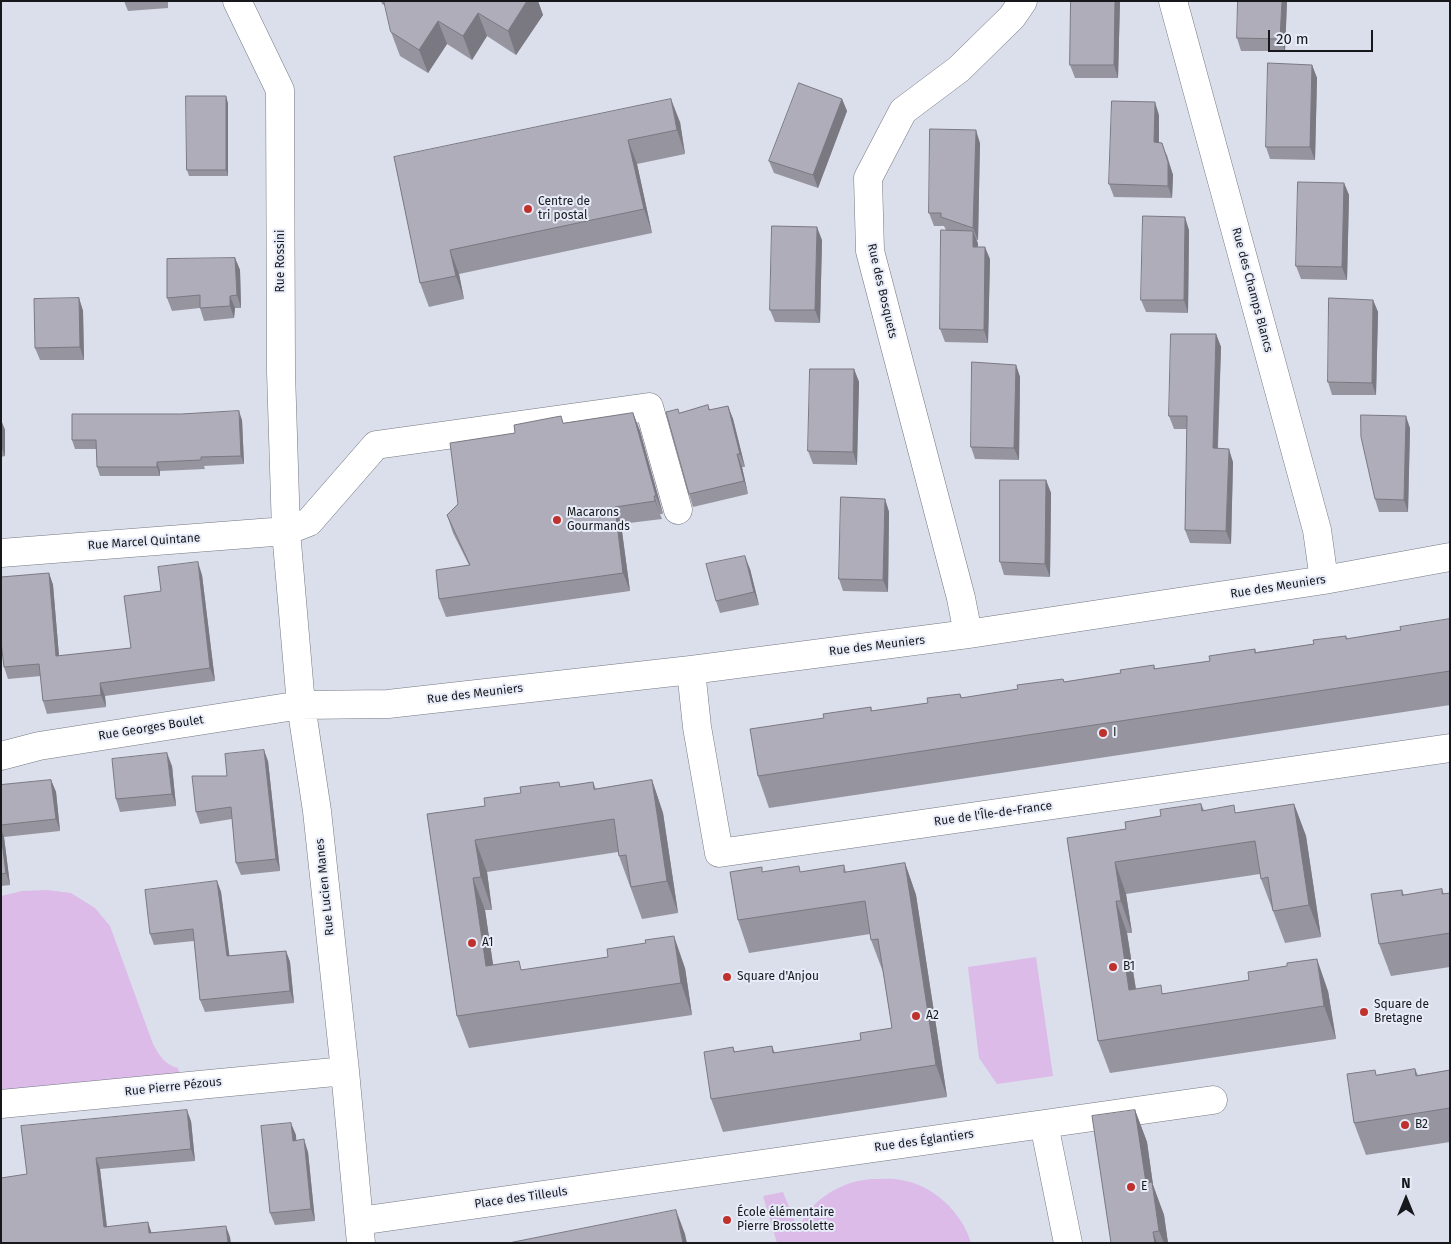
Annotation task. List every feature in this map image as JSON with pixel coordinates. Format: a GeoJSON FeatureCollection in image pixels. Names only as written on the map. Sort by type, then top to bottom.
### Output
{"type":"FeatureCollection","features":[{"type":"Feature","properties":{"kind":"street","name":"Rue Rossini"},"geometry":{"type":"LineString","coordinates":[[237,1],[280,90],[281,372],[286,531]]}},
{"type":"Feature","properties":{"kind":"street","name":"Rue des Bosquets"},"geometry":{"type":"LineString","coordinates":[[968,634],[961,598],[870,251],[868,178],[903,111],[959,69],[1012,16],[1023,1]]}},
{"type":"Feature","properties":{"kind":"street","name":"Rue des Champs Blancs"},"geometry":{"type":"LineString","coordinates":[[1173,1],[1317,530],[1324,580]]}},
{"type":"Feature","properties":{"kind":"street","name":"Rue Marcel Quintane"},"geometry":{"type":"LineString","coordinates":[[1,553],[286,531],[309,522],[376,445],[649,407],[678,510]]}},
{"type":"Feature","properties":{"kind":"street","name":"Rue Lucien Manes"},"geometry":{"type":"LineString","coordinates":[[286,531],[301,705],[313,783],[345,1070],[360,1232]]}},
{"type":"Feature","properties":{"kind":"street","name":"Rue des Meuniers"},"geometry":{"type":"LineString","coordinates":[[301,705],[388,704],[691,670],[968,634],[1324,580],[1450,557]]}},
{"type":"Feature","properties":{"kind":"street","name":"Rue de l'Île-de-France"},"geometry":{"type":"LineString","coordinates":[[691,670],[697,726],[719,853],[1450,748]]}},
{"type":"Feature","properties":{"kind":"street","name":"Rue Georges Boulet"},"geometry":{"type":"LineString","coordinates":[[1,756],[39,746],[301,705]]}},
{"type":"Feature","properties":{"kind":"street","name":"Rue Pierre Pézous"},"geometry":{"type":"LineString","coordinates":[[1,1104],[345,1070]]}},
{"type":"Feature","properties":{"kind":"street","name":"Rue des Églantiers"},"geometry":{"type":"LineString","coordinates":[[683,1174],[1213,1100]]}},
{"type":"Feature","properties":{"kind":"street"},"geometry":{"type":"LineString","coordinates":[[1044,1124],[1068,1243]]}},
{"type":"Feature","properties":{"kind":"street","name":"Place des Tilleuls"},"geometry":{"type":"LineString","coordinates":[[360,1232],[683,1174]]}},
{"type":"Feature","properties":{"kind":"shaded area"},"geometry":{"type":"Polygon","coordinates":[[[47,890],[71,893],[95,908],[110,926],[153,1044],[166,1062],[178,1068],[180,1076],[1,1095],[1,896],[22,891],[47,890]]]}},
{"type":"Feature","properties":{"kind":"shaded area"},"geometry":{"type":"Polygon","coordinates":[[[1036,957],[1053,1076],[997,1084],[979,1058],[968,967],[1036,957]]]}},
{"type":"Feature","properties":{"kind":"shaded area"},"geometry":{"type":"Polygon","coordinates":[[[873,1179],[901,1180],[913,1183],[935,1194],[945,1202],[961,1221],[971,1243],[777,1243],[763,1196],[783,1192],[798,1229],[814,1205],[829,1193],[855,1182],[873,1179]]]}},
{"type":"Feature","properties":{"kind":"building"},"geometry":{"type":"Polygon","coordinates":[[[384,1],[527,1],[508,31],[478,13],[463,36],[438,21],[419,50],[391,32],[384,1]]]}},
{"type":"Feature","properties":{"kind":"building"},"geometry":{"type":"Polygon","coordinates":[[[1071,1],[1115,1],[1114,65],[1070,65],[1071,1]]]}},
{"type":"Feature","properties":{"kind":"building"},"geometry":{"type":"Polygon","coordinates":[[[1238,1],[1282,1],[1280,39],[1237,38],[1238,1]]]}},
{"type":"Feature","properties":{"kind":"building"},"geometry":{"type":"Polygon","coordinates":[[[1268,63],[1312,65],[1310,147],[1266,147],[1268,63]]]}},
{"type":"Feature","properties":{"kind":"building"},"geometry":{"type":"Polygon","coordinates":[[[799,83],[842,99],[813,175],[769,161],[799,83]]]}},
{"type":"Feature","properties":{"kind":"building"},"geometry":{"type":"Polygon","coordinates":[[[186,96],[226,96],[226,170],[187,170],[186,96]]]}},
{"type":"Feature","properties":{"kind":"building","name":"Centre de tri postal"},"geometry":{"type":"Polygon","coordinates":[[[671,99],[677,130],[628,140],[644,209],[450,250],[456,276],[420,283],[394,157],[671,99]]]}},
{"type":"Feature","properties":{"kind":"building"},"geometry":{"type":"Polygon","coordinates":[[[1112,101],[1155,102],[1154,142],[1162,143],[1168,162],[1168,186],[1109,184],[1112,101]]]}},
{"type":"Feature","properties":{"kind":"building"},"geometry":{"type":"Polygon","coordinates":[[[930,129],[976,130],[973,228],[941,217],[941,213],[929,213],[930,129]]]}},
{"type":"Feature","properties":{"kind":"building"},"geometry":{"type":"Polygon","coordinates":[[[1298,182],[1344,183],[1342,267],[1296,266],[1298,182]]]}},
{"type":"Feature","properties":{"kind":"building"},"geometry":{"type":"Polygon","coordinates":[[[1143,216],[1185,217],[1184,300],[1141,300],[1143,216]]]}},
{"type":"Feature","properties":{"kind":"building"},"geometry":{"type":"Polygon","coordinates":[[[772,226],[817,227],[815,310],[770,310],[772,226]]]}},
{"type":"Feature","properties":{"kind":"building"},"geometry":{"type":"Polygon","coordinates":[[[941,230],[973,231],[973,247],[985,247],[984,330],[940,329],[941,230]]]}},
{"type":"Feature","properties":{"kind":"building"},"geometry":{"type":"Polygon","coordinates":[[[235,258],[237,295],[230,296],[230,306],[200,308],[200,295],[167,298],[167,259],[235,258]]]}},
{"type":"Feature","properties":{"kind":"building"},"geometry":{"type":"Polygon","coordinates":[[[79,298],[80,347],[35,348],[34,299],[79,298]]]}},
{"type":"Feature","properties":{"kind":"building"},"geometry":{"type":"Polygon","coordinates":[[[1329,298],[1373,300],[1372,383],[1328,382],[1329,298]]]}},
{"type":"Feature","properties":{"kind":"building"},"geometry":{"type":"Polygon","coordinates":[[[1171,334],[1216,334],[1213,448],[1229,449],[1226,531],[1185,530],[1187,416],[1169,416],[1171,334]]]}},
{"type":"Feature","properties":{"kind":"building"},"geometry":{"type":"Polygon","coordinates":[[[972,362],[1016,365],[1014,448],[971,447],[972,362]]]}},
{"type":"Feature","properties":{"kind":"building"},"geometry":{"type":"Polygon","coordinates":[[[810,369],[854,369],[853,452],[808,451],[810,369]]]}},
{"type":"Feature","properties":{"kind":"building"},"geometry":{"type":"Polygon","coordinates":[[[708,405],[709,410],[728,406],[740,454],[737,454],[744,481],[689,494],[666,412],[678,409],[679,413],[708,405]]]}},
{"type":"Feature","properties":{"kind":"building"},"geometry":{"type":"Polygon","coordinates":[[[239,411],[241,456],[201,457],[201,460],[157,462],[157,467],[97,467],[96,440],[72,440],[72,414],[181,414],[239,411]]]}},
{"type":"Feature","properties":{"kind":"building","name":"Macarons Gourmands"},"geometry":{"type":"Polygon","coordinates":[[[633,413],[656,496],[654,496],[655,501],[615,507],[623,573],[439,599],[436,570],[470,565],[447,515],[458,504],[450,443],[515,433],[514,425],[561,416],[563,423],[633,413]]]}},
{"type":"Feature","properties":{"kind":"building"},"geometry":{"type":"Polygon","coordinates":[[[1361,415],[1406,416],[1404,500],[1375,499],[1361,437],[1361,415]]]}},
{"type":"Feature","properties":{"kind":"building"},"geometry":{"type":"Polygon","coordinates":[[[1000,480],[1046,480],[1045,564],[1000,562],[1000,480]]]}},
{"type":"Feature","properties":{"kind":"building"},"geometry":{"type":"Polygon","coordinates":[[[841,497],[885,499],[883,580],[839,579],[841,497]]]}},
{"type":"Feature","properties":{"kind":"building"},"geometry":{"type":"Polygon","coordinates":[[[745,556],[754,592],[716,601],[706,564],[745,556]]]}},
{"type":"Feature","properties":{"kind":"building"},"geometry":{"type":"Polygon","coordinates":[[[198,562],[210,668],[100,683],[101,695],[43,701],[39,664],[4,667],[1,642],[1,577],[49,573],[56,656],[131,648],[124,596],[161,591],[158,567],[198,562]]]}},
{"type":"Feature","properties":{"kind":"building"},"geometry":{"type":"Polygon","coordinates":[[[1450,619],[1450,671],[758,776],[750,729],[824,718],[823,714],[871,707],[871,711],[928,703],[927,698],[960,694],[961,698],[1018,689],[1017,685],[1063,679],[1064,682],[1121,673],[1120,670],[1154,665],[1154,669],[1210,661],[1209,656],[1255,649],[1255,653],[1314,644],[1313,640],[1346,636],[1346,639],[1401,630],[1400,627],[1450,619]]]}},
{"type":"Feature","properties":{"kind":"building"},"geometry":{"type":"Polygon","coordinates":[[[264,750],[276,859],[236,863],[231,807],[196,812],[192,776],[227,776],[225,754],[264,750]]]}},
{"type":"Feature","properties":{"kind":"building"},"geometry":{"type":"Polygon","coordinates":[[[167,753],[172,794],[116,799],[112,759],[167,753]]]}},
{"type":"Feature","properties":{"kind":"building"},"geometry":{"type":"Polygon","coordinates":[[[51,780],[56,819],[1,825],[1,785],[51,780]]]}},
{"type":"Feature","properties":{"kind":"building"},"geometry":{"type":"Polygon","coordinates":[[[652,780],[667,881],[631,887],[626,855],[619,856],[614,819],[475,840],[481,877],[473,878],[486,966],[519,961],[521,970],[608,957],[607,949],[646,943],[645,940],[674,936],[681,983],[457,1016],[427,814],[485,806],[484,798],[521,793],[520,787],[559,782],[560,787],[593,782],[594,789],[652,780]]]}},
{"type":"Feature","properties":{"kind":"building"},"geometry":{"type":"Polygon","coordinates":[[[1201,804],[1202,811],[1234,805],[1235,813],[1294,804],[1309,905],[1273,911],[1268,877],[1261,879],[1255,841],[1115,862],[1121,901],[1116,901],[1129,990],[1161,985],[1162,994],[1249,980],[1248,972],[1287,966],[1287,963],[1317,959],[1324,1006],[1098,1041],[1067,838],[1126,829],[1125,822],[1161,816],[1160,810],[1201,804]]]}},
{"type":"Feature","properties":{"kind":"building"},"geometry":{"type":"Polygon","coordinates":[[[1,834],[6,873],[1,874],[1,834]]]}},
{"type":"Feature","properties":{"kind":"building"},"geometry":{"type":"Polygon","coordinates":[[[905,863],[936,1065],[711,1099],[704,1052],[733,1047],[734,1052],[772,1046],[773,1053],[861,1040],[860,1033],[892,1028],[878,939],[871,940],[865,901],[738,920],[730,872],[762,867],[762,872],[799,866],[800,872],[844,865],[844,872],[905,863]]]}},
{"type":"Feature","properties":{"kind":"building"},"geometry":{"type":"Polygon","coordinates":[[[217,881],[227,956],[286,951],[290,991],[200,1000],[193,929],[150,934],[145,890],[217,881]]]}},
{"type":"Feature","properties":{"kind":"building"},"geometry":{"type":"Polygon","coordinates":[[[1442,889],[1442,894],[1450,893],[1450,933],[1379,944],[1371,894],[1402,890],[1402,895],[1442,889]]]}},
{"type":"Feature","properties":{"kind":"building"},"geometry":{"type":"Polygon","coordinates":[[[1415,1069],[1416,1076],[1450,1070],[1450,1108],[1354,1123],[1347,1074],[1375,1070],[1376,1075],[1415,1069]]]}},
{"type":"Feature","properties":{"kind":"building"},"geometry":{"type":"Polygon","coordinates":[[[187,1110],[191,1149],[96,1158],[104,1227],[148,1222],[149,1233],[226,1226],[228,1243],[1,1243],[1,1178],[27,1174],[21,1126],[187,1110]]]}},
{"type":"Feature","properties":{"kind":"building","name":"E"},"geometry":{"type":"Polygon","coordinates":[[[1135,1110],[1146,1183],[1152,1182],[1159,1231],[1153,1232],[1155,1243],[1111,1243],[1092,1116],[1135,1110]]]}},
{"type":"Feature","properties":{"kind":"building"},"geometry":{"type":"Polygon","coordinates":[[[291,1123],[293,1141],[304,1139],[311,1209],[270,1213],[261,1126],[291,1123]]]}},
{"type":"Feature","properties":{"kind":"building"},"geometry":{"type":"Polygon","coordinates":[[[676,1210],[683,1243],[509,1243],[676,1210]]]}},
{"type":"Feature","properties":{"kind":"place","name":"Centre de tri postal"},"geometry":{"type":"Point","coordinates":[528,209]}},
{"type":"Feature","properties":{"kind":"place","name":"Macarons Gourmands"},"geometry":{"type":"Point","coordinates":[557,520]}},
{"type":"Feature","properties":{"kind":"place","name":"I"},"geometry":{"type":"Point","coordinates":[1103,733]}},
{"type":"Feature","properties":{"kind":"place","name":"A1"},"geometry":{"type":"Point","coordinates":[472,943]}},
{"type":"Feature","properties":{"kind":"place","name":"B1"},"geometry":{"type":"Point","coordinates":[1113,967]}},
{"type":"Feature","properties":{"kind":"place","name":"Square d'Anjou"},"geometry":{"type":"Point","coordinates":[727,977]}},
{"type":"Feature","properties":{"kind":"place","name":"Square de Bretagne"},"geometry":{"type":"Point","coordinates":[1364,1012]}},
{"type":"Feature","properties":{"kind":"place","name":"A2"},"geometry":{"type":"Point","coordinates":[916,1016]}},
{"type":"Feature","properties":{"kind":"place","name":"B2"},"geometry":{"type":"Point","coordinates":[1405,1125]}},
{"type":"Feature","properties":{"kind":"place","name":"E"},"geometry":{"type":"Point","coordinates":[1131,1187]}},
{"type":"Feature","properties":{"kind":"place","name":"École élémentaire Pierre Brossolette"},"geometry":{"type":"Point","coordinates":[727,1220]}}]}
